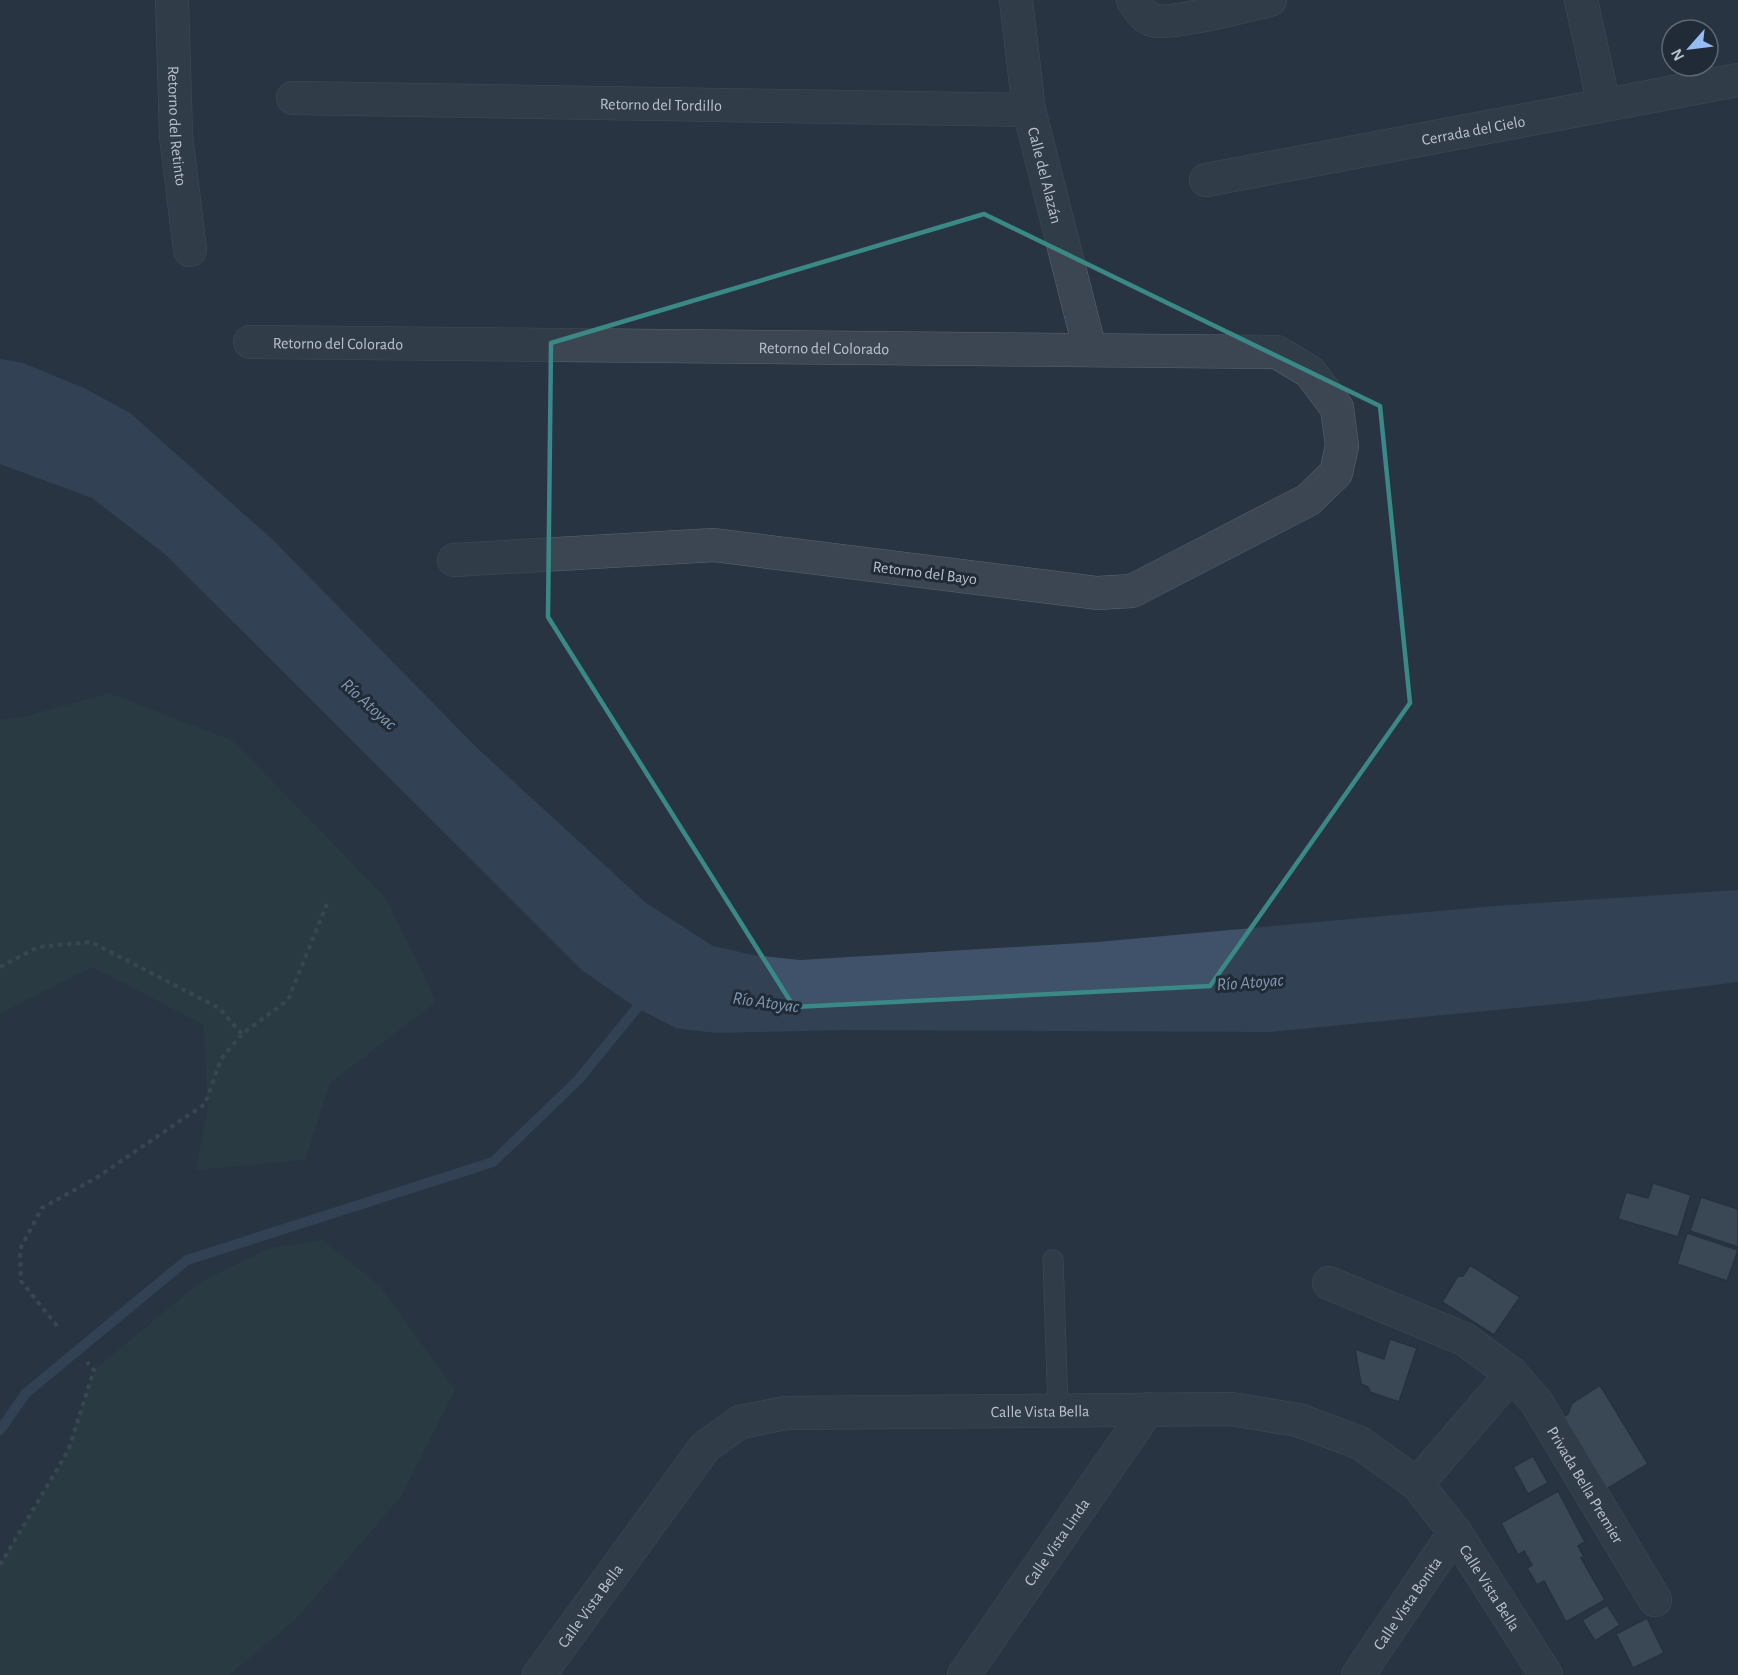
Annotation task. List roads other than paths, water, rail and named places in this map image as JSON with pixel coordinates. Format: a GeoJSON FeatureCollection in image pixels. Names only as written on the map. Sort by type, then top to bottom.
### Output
{"type":"FeatureCollection","features":[{"type":"Feature","properties":{"kind":"street","name":"Retorno del Retinto"},"geometry":{"type":"LineString","coordinates":[[172,0],[176,135],[190,250]]}},
{"type":"Feature","properties":{"kind":"street","name":"Calle del Alazán"},"geometry":{"type":"LineString","coordinates":[[1016,0],[1029,110],[1090,350]]}},
{"type":"Feature","properties":{"kind":"street"},"geometry":{"type":"LineString","coordinates":[[1137,7],[1154,21],[1171,21],[1270,0]]}},
{"type":"Feature","properties":{"kind":"street"},"geometry":{"type":"LineString","coordinates":[[1581,0],[1604,105]]}},
{"type":"Feature","properties":{"kind":"street","name":"Cerrada del Cielo"},"geometry":{"type":"LineString","coordinates":[[1206,180],[1604,105],[1733,84]]}},
{"type":"Feature","properties":{"kind":"street","name":"Retorno del Tordillo"},"geometry":{"type":"LineString","coordinates":[[293,98],[1029,110]]}},
{"type":"Feature","properties":{"kind":"street","name":"Retorno del Colorado"},"geometry":{"type":"LineString","coordinates":[[250,342],[1277,352],[1310,372],[1337,408],[1342,446]]}},
{"type":"Feature","properties":{"kind":"street","name":"Retorno del Bayo"},"geometry":{"type":"LineString","coordinates":[[454,561],[714,545],[1097,593],[1132,591],[1308,500],[1336,473],[1342,446]]}},
{"type":"Feature","properties":{"kind":"street","name":"Privada Bella Premier"},"geometry":{"type":"LineString","coordinates":[[1329,1283],[1464,1339],[1512,1374],[1537,1403],[1656,1600]]}},
{"type":"Feature","properties":{"kind":"street"},"geometry":{"type":"LineString","coordinates":[[1417,1484],[1512,1374]]}},
{"type":"Feature","properties":{"kind":"street","name":"Calle Vista Bella"},"geometry":{"type":"LineString","coordinates":[[539,1675],[705,1447],[740,1422],[786,1413],[1148,1409],[1231,1409],[1298,1420],[1360,1443],[1417,1484],[1455,1532],[1546,1675]]}},
{"type":"Feature","properties":{"kind":"street","name":"Calle Vista Linda"},"geometry":{"type":"LineString","coordinates":[[964,1675],[1148,1409]]}},
{"type":"Feature","properties":{"kind":"street","name":"Calle Vista Bonita"},"geometry":{"type":"LineString","coordinates":[[1358,1675],[1455,1532]]}},
{"type":"Feature","properties":{"kind":"lane"},"geometry":{"type":"LineString","coordinates":[[1053,1260],[1058,1410]]}},
{"type":"Feature","properties":{"kind":"water","name":"Río Atoyac"},"geometry":{"type":"Polygon","coordinates":[[[0,359],[23,363],[86,389],[130,413],[273,540],[477,748],[646,903],[713,946],[753,955],[800,960],[1097,942],[1495,906],[1738,890],[1738,982],[1587,1001],[1269,1032],[843,1030],[716,1033],[676,1028],[637,1008],[583,971],[166,555],[92,498],[0,464],[0,359]]]}},
{"type":"Feature","properties":{"kind":"waterway"},"geometry":{"type":"LineString","coordinates":[[0,1430],[26,1393],[187,1260],[493,1162],[578,1080],[646,997]]}}]}
